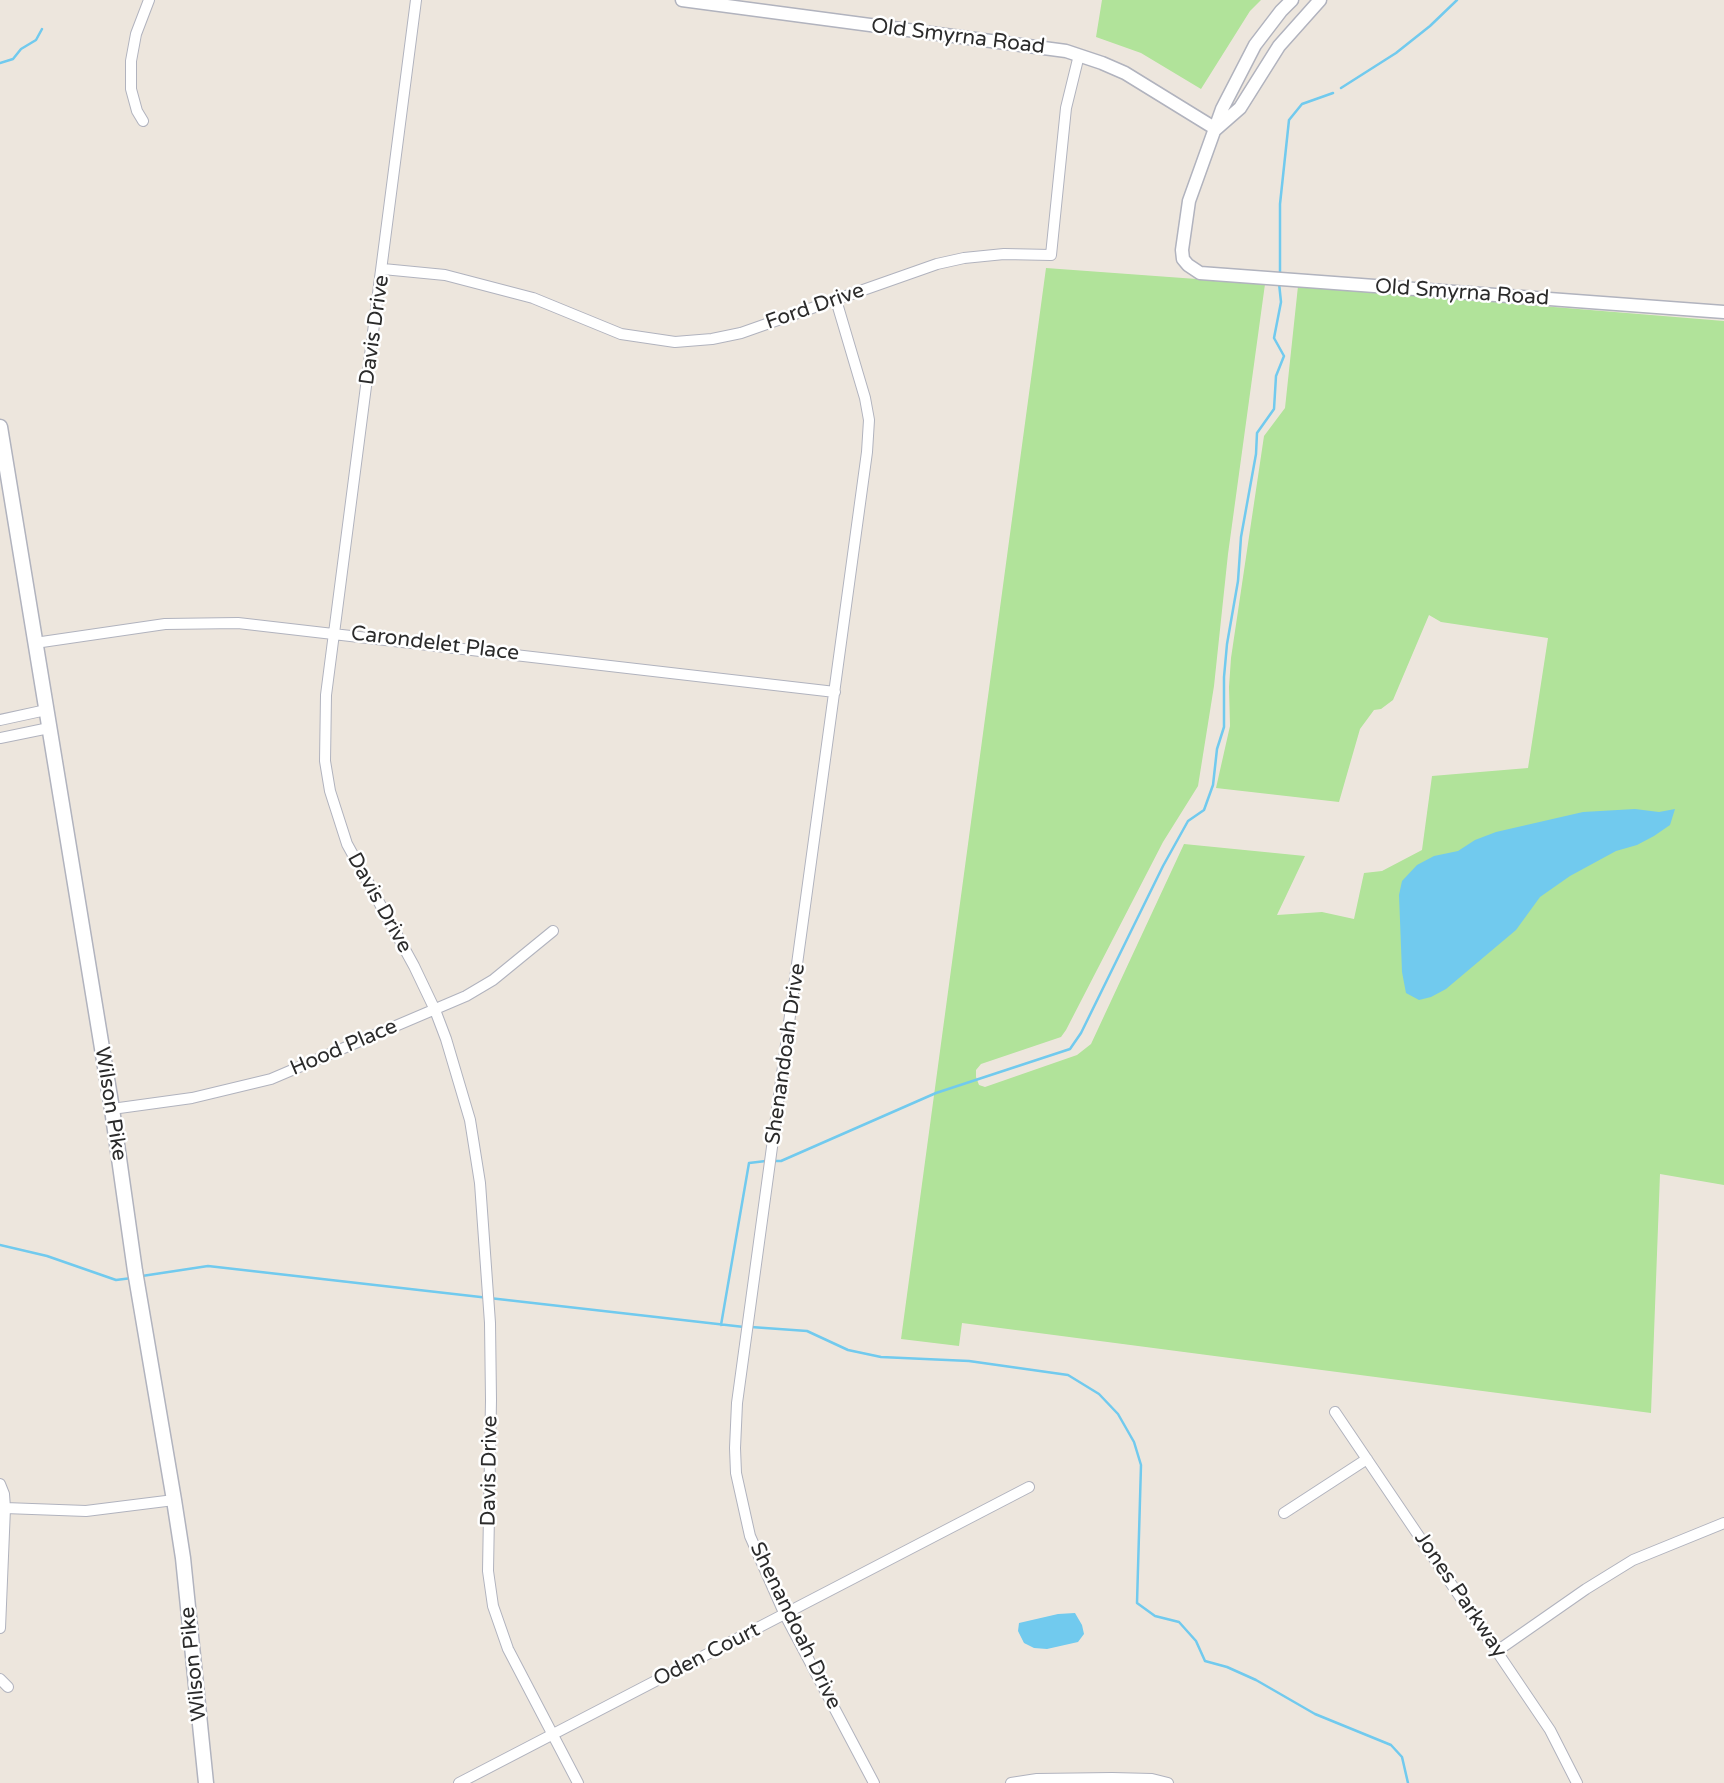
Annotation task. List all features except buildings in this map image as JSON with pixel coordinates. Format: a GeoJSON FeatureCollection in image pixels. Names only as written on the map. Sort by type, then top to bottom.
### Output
{"type":"FeatureCollection","features":[{"type":"Feature","properties":{"kind":"main road","name":"Wilson Pike"},"geometry":{"type":"LineString","coordinates":[[0,426],[4,477],[35,643],[183,1558],[206,1783]]}},
{"type":"Feature","properties":{"kind":"street"},"geometry":{"type":"LineString","coordinates":[[143,121],[137,111],[131,89],[131,61],[136,34],[149,0]]}},
{"type":"Feature","properties":{"kind":"street","name":"Davis Drive"},"geometry":{"type":"LineString","coordinates":[[416,0],[335,633],[324,727],[325,761],[330,792],[347,844],[435,1010],[458,1078],[477,1158],[489,1304],[491,1400],[488,1571],[493,1606],[508,1649],[578,1783]]}},
{"type":"Feature","properties":{"kind":"street","name":"Old Smyrna Road"},"geometry":{"type":"LineString","coordinates":[[682,0],[1031,45],[1079,55],[1125,73],[1216,129],[1193,187],[1182,250],[1188,265],[1200,273],[1724,312]]}},
{"type":"Feature","properties":{"kind":"street"},"geometry":{"type":"LineString","coordinates":[[1216,129],[1222,109],[1255,45],[1292,0]]}},
{"type":"Feature","properties":{"kind":"street"},"geometry":{"type":"LineString","coordinates":[[1216,129],[1240,108],[1279,46],[1320,0]]}},
{"type":"Feature","properties":{"kind":"street","name":"Ford Drive"},"geometry":{"type":"LineString","coordinates":[[383,269],[445,275],[533,298],[621,334],[675,342],[741,333],[937,264],[1004,254],[1052,256],[1066,108],[1079,55]]}},
{"type":"Feature","properties":{"kind":"street","name":"Shenandoah Drive"},"geometry":{"type":"LineString","coordinates":[[836,300],[861,377],[869,420],[835,692],[737,1403],[736,1473],[750,1536],[785,1615],[874,1783]]}},
{"type":"Feature","properties":{"kind":"street","name":"Carondelet Place"},"geometry":{"type":"LineString","coordinates":[[35,643],[192,622],[238,623],[835,692]]}},
{"type":"Feature","properties":{"kind":"street"},"geometry":{"type":"LineString","coordinates":[[0,719],[46,710]]}},
{"type":"Feature","properties":{"kind":"street"},"geometry":{"type":"LineString","coordinates":[[0,738],[49,728]]}},
{"type":"Feature","properties":{"kind":"street","name":"Hood Place"},"geometry":{"type":"LineString","coordinates":[[112,1109],[192,1098],[271,1079],[435,1010],[493,980],[554,930]]}},
{"type":"Feature","properties":{"kind":"street","name":"Jones Parkway"},"geometry":{"type":"LineString","coordinates":[[1335,1412],[1550,1730],[1577,1783]]}},
{"type":"Feature","properties":{"kind":"street"},"geometry":{"type":"LineString","coordinates":[[1284,1513],[1367,1459]]}},
{"type":"Feature","properties":{"kind":"street"},"geometry":{"type":"LineString","coordinates":[[0,1484],[5,1508],[0,1629]]}},
{"type":"Feature","properties":{"kind":"street","name":"Oden Court"},"geometry":{"type":"LineString","coordinates":[[459,1783],[1029,1487]]}},
{"type":"Feature","properties":{"kind":"street"},"geometry":{"type":"LineString","coordinates":[[5,1508],[86,1511],[174,1500]]}},
{"type":"Feature","properties":{"kind":"street"},"geometry":{"type":"LineString","coordinates":[[1497,1651],[1633,1560],[1724,1523]]}},
{"type":"Feature","properties":{"kind":"street"},"geometry":{"type":"LineString","coordinates":[[0,1679],[8,1688]]}},
{"type":"Feature","properties":{"kind":"street"},"geometry":{"type":"LineString","coordinates":[[1011,1783],[1037,1779],[1112,1778],[1152,1779],[1168,1783]]}},
{"type":"Feature","properties":{"kind":"green space"},"geometry":{"type":"Polygon","coordinates":[[[1102,0],[1261,0],[1250,11],[1201,89],[1141,53],[1096,37],[1102,0]]]}},
{"type":"Feature","properties":{"kind":"green space"},"geometry":{"type":"Polygon","coordinates":[[[1046,268],[1265,284],[1228,554],[1214,686],[1198,786],[1163,842],[1066,1030],[1061,1037],[981,1064],[976,1070],[976,1077],[979,1085],[985,1087],[1077,1055],[1091,1044],[1184,844],[1305,856],[1277,915],[1322,912],[1354,919],[1364,873],[1382,871],[1422,850],[1432,776],[1528,768],[1548,638],[1441,622],[1429,615],[1393,700],[1381,709],[1374,710],[1360,729],[1339,802],[1216,788],[1230,726],[1231,658],[1264,436],[1285,408],[1298,286],[1724,321],[1724,1185],[1660,1174],[1651,1413],[962,1323],[959,1346],[901,1339],[1046,268]]]}},
{"type":"Feature","properties":{"kind":"water"},"geometry":{"type":"Polygon","coordinates":[[[1635,809],[1659,812],[1675,809],[1670,825],[1654,836],[1637,845],[1616,851],[1570,876],[1540,897],[1516,930],[1446,989],[1419,1000],[1406,993],[1402,972],[1399,895],[1402,881],[1417,865],[1434,856],[1458,851],[1475,840],[1496,832],[1583,812],[1635,809]]]}},
{"type":"Feature","properties":{"kind":"water"},"geometry":{"type":"Polygon","coordinates":[[[1075,1613],[1084,1634],[1078,1642],[1047,1649],[1034,1648],[1024,1643],[1018,1631],[1019,1623],[1075,1613]]]}},
{"type":"Feature","properties":{"kind":"waterway"},"geometry":{"type":"LineString","coordinates":[[1341,88],[1396,53],[1457,0]]}},
{"type":"Feature","properties":{"kind":"waterway"},"geometry":{"type":"LineString","coordinates":[[0,63],[13,59],[21,49],[36,40],[42,29]]}},
{"type":"Feature","properties":{"kind":"waterway"},"geometry":{"type":"LineString","coordinates":[[1280,273],[1280,204],[1289,120],[1302,104],[1333,93]]}},
{"type":"Feature","properties":{"kind":"waterway"},"geometry":{"type":"LineString","coordinates":[[773,1161],[781,1161],[936,1093],[1070,1049],[1081,1033],[1163,866],[1188,821],[1204,810],[1213,785],[1217,749],[1224,727],[1227,644],[1257,433],[1274,409],[1276,376],[1284,356],[1274,338],[1281,302],[1279,283]]}},
{"type":"Feature","properties":{"kind":"waterway"},"geometry":{"type":"LineString","coordinates":[[721,1325],[749,1163],[766,1161]]}},
{"type":"Feature","properties":{"kind":"waterway"},"geometry":{"type":"LineString","coordinates":[[0,1245],[47,1256],[116,1280],[132,1278]]}},
{"type":"Feature","properties":{"kind":"waterway"},"geometry":{"type":"LineString","coordinates":[[142,1276],[208,1266],[744,1327]]}},
{"type":"Feature","properties":{"kind":"waterway"},"geometry":{"type":"LineString","coordinates":[[751,1327],[807,1331],[848,1350],[881,1357],[969,1361],[1068,1375],[1099,1394],[1118,1414],[1134,1442],[1141,1465],[1137,1603],[1155,1616],[1179,1622],[1196,1641],[1205,1661],[1256,1680],[1315,1714],[1391,1745],[1402,1757],[1408,1783]]}}]}
